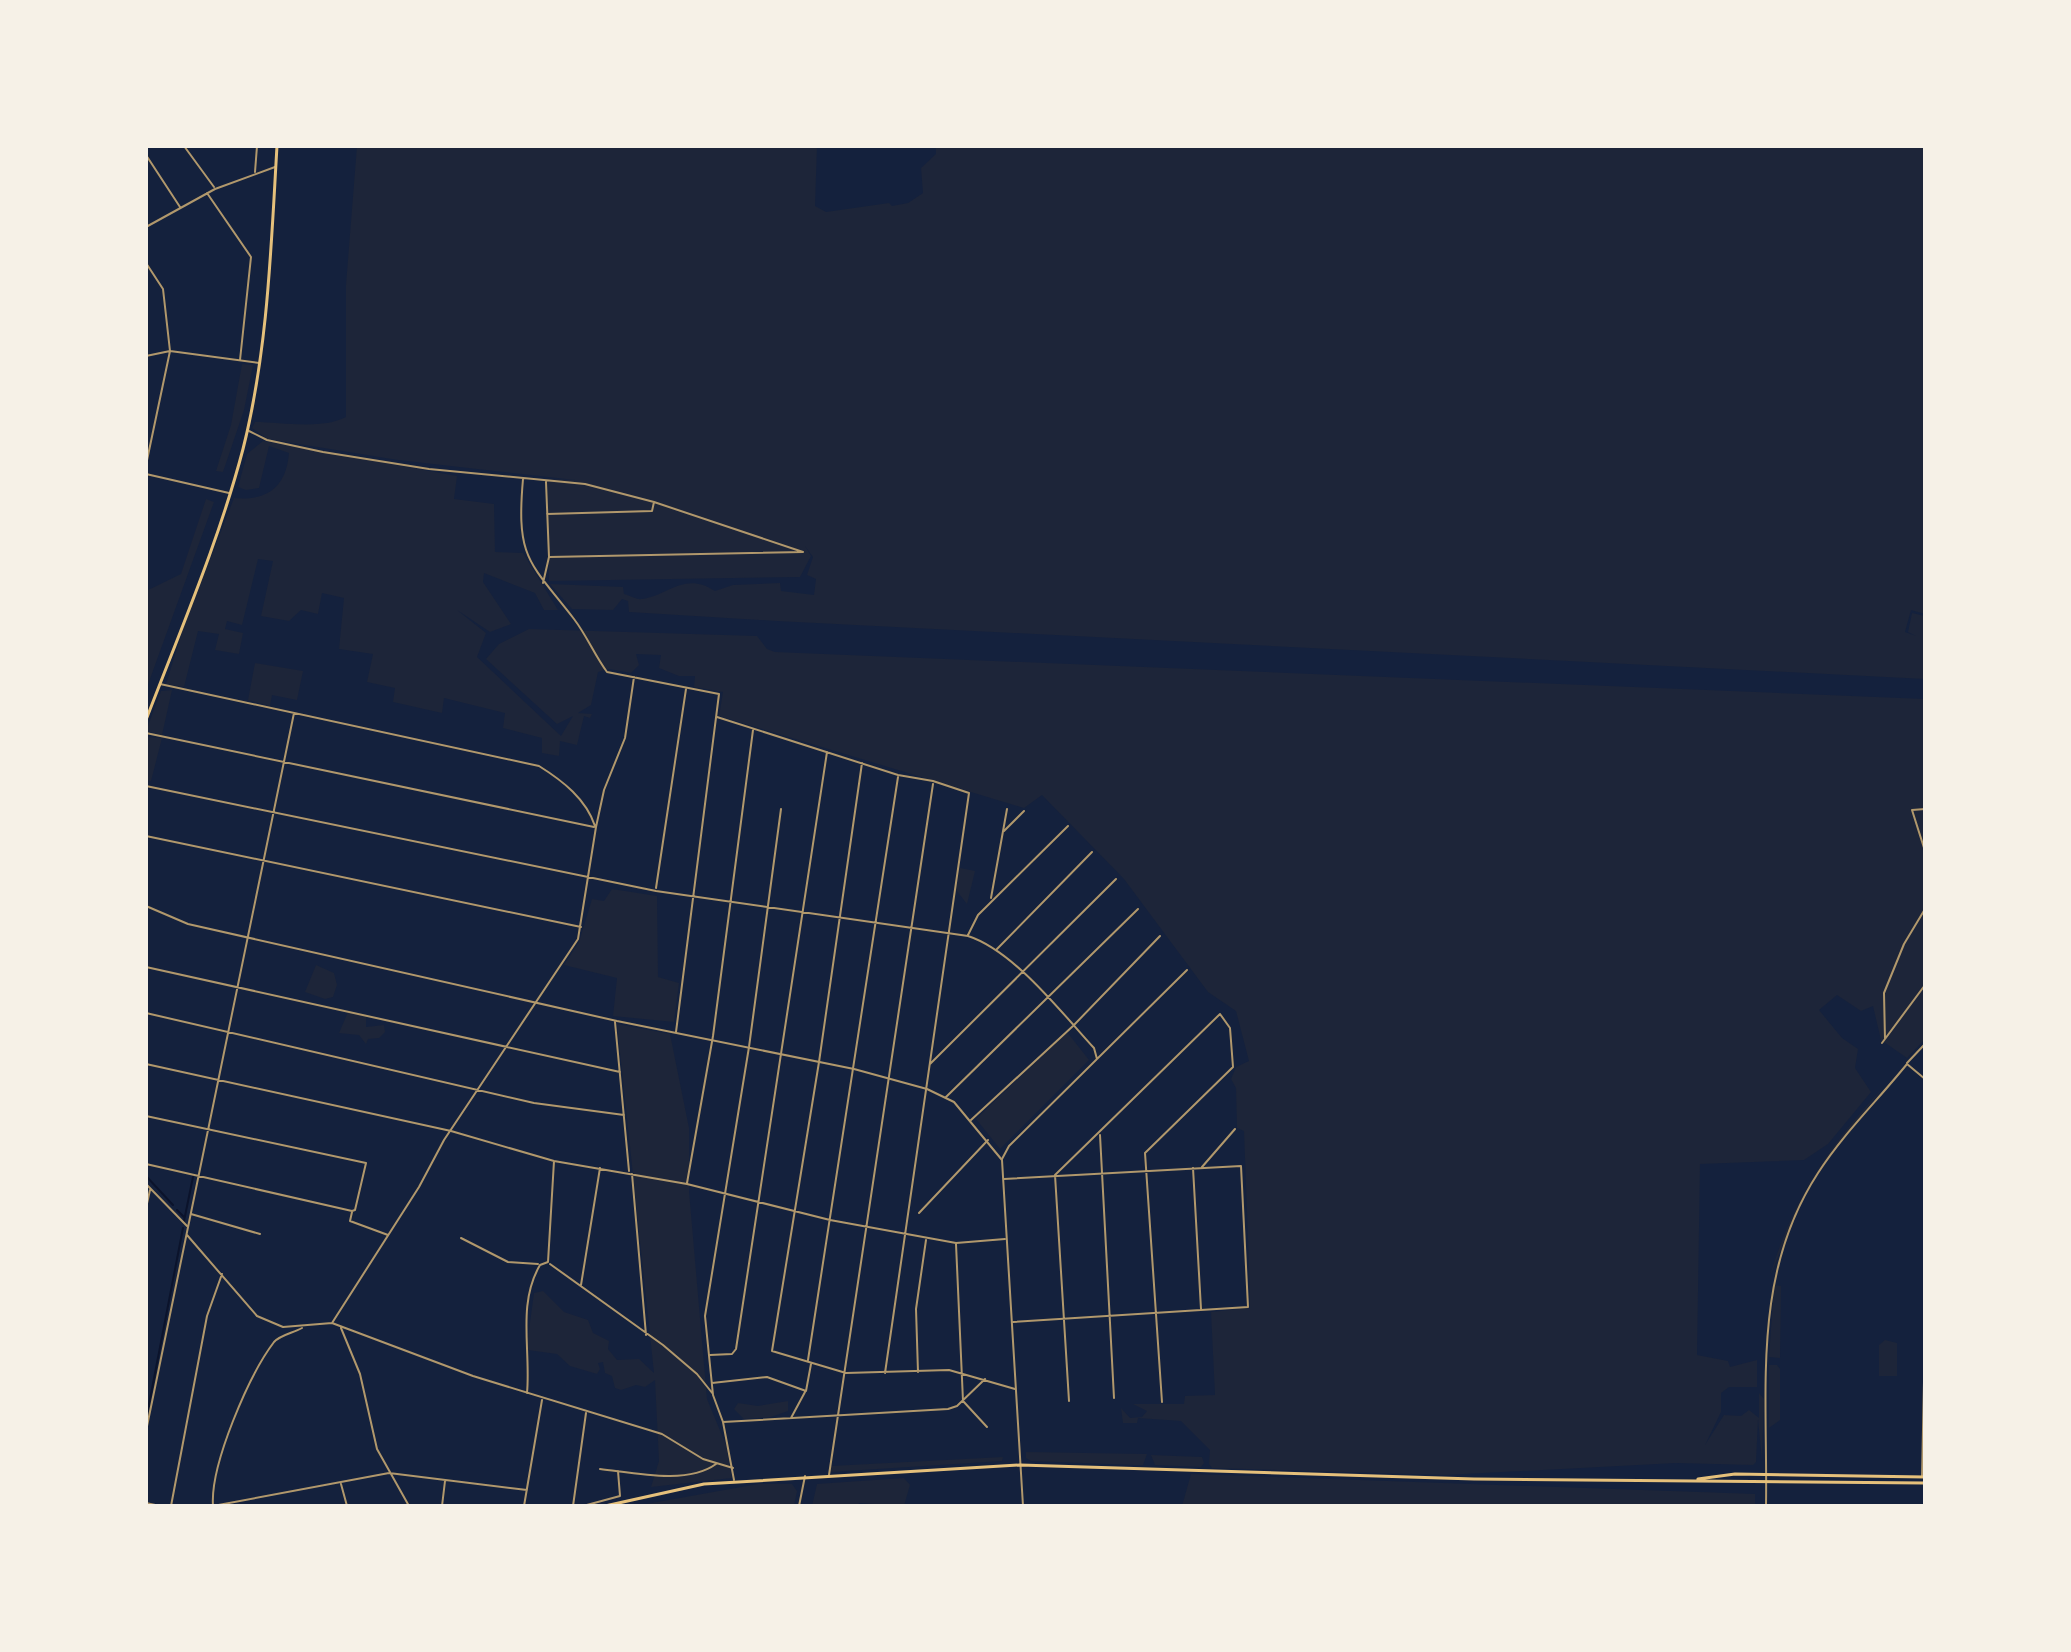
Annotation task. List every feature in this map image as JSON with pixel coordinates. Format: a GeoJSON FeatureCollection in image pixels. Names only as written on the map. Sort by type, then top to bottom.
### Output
{"type":"FeatureCollection","features":[{"type":"Feature","properties":{"kind":"main road"},"geometry":{"type":"LineString","coordinates":[[146,720],[229,493],[247,430],[267,305],[277,146]]}},
{"type":"Feature","properties":{"kind":"main road"},"geometry":{"type":"LineString","coordinates":[[605,1506],[691,1486],[805,1476],[1020,1465],[1474,1479],[1923,1483]]}},
{"type":"Feature","properties":{"kind":"main road"},"geometry":{"type":"LineString","coordinates":[[1690,1481],[1714,1475],[1765,1474],[1924,1477]]}},
{"type":"Feature","properties":{"kind":"street"},"geometry":{"type":"LineString","coordinates":[[184,146],[215,189]]}},
{"type":"Feature","properties":{"kind":"street"},"geometry":{"type":"LineString","coordinates":[[255,172],[257,146]]}},
{"type":"Feature","properties":{"kind":"street"},"geometry":{"type":"LineString","coordinates":[[146,155],[180,207]]}},
{"type":"Feature","properties":{"kind":"street"},"geometry":{"type":"LineString","coordinates":[[146,227],[215,189],[255,172],[276,167]]}},
{"type":"Feature","properties":{"kind":"street"},"geometry":{"type":"LineString","coordinates":[[207,193],[251,257],[240,360]]}},
{"type":"Feature","properties":{"kind":"street"},"geometry":{"type":"LineString","coordinates":[[146,263],[163,289],[170,351],[146,465]]}},
{"type":"Feature","properties":{"kind":"street"},"geometry":{"type":"LineString","coordinates":[[146,356],[170,351],[260,363]]}},
{"type":"Feature","properties":{"kind":"street"},"geometry":{"type":"LineString","coordinates":[[247,430],[267,440],[323,452],[523,479],[585,484],[654,502],[803,552],[549,557]]}},
{"type":"Feature","properties":{"kind":"street"},"geometry":{"type":"LineString","coordinates":[[146,474],[229,493]]}},
{"type":"Feature","properties":{"kind":"street"},"geometry":{"type":"LineString","coordinates":[[523,479],[521,514],[526,555],[543,583],[581,628],[607,672],[719,694],[676,1032]]}},
{"type":"Feature","properties":{"kind":"street"},"geometry":{"type":"LineString","coordinates":[[543,583],[549,557],[546,481]]}},
{"type":"Feature","properties":{"kind":"street"},"geometry":{"type":"LineString","coordinates":[[547,514],[652,511],[654,502]]}},
{"type":"Feature","properties":{"kind":"street"},"geometry":{"type":"LineString","coordinates":[[332,1323],[451,1131],[568,957],[582,927],[596,827],[604,790],[625,738],[634,677]]}},
{"type":"Feature","properties":{"kind":"street"},"geometry":{"type":"LineString","coordinates":[[160,684],[539,766],[556,776],[589,808],[596,827]]}},
{"type":"Feature","properties":{"kind":"street"},"geometry":{"type":"LineString","coordinates":[[656,891],[686,688]]}},
{"type":"Feature","properties":{"kind":"street"},"geometry":{"type":"LineString","coordinates":[[146,1431],[294,713]]}},
{"type":"Feature","properties":{"kind":"street"},"geometry":{"type":"LineString","coordinates":[[717,717],[898,775],[933,781],[969,793],[885,1373]]}},
{"type":"Feature","properties":{"kind":"street"},"geometry":{"type":"LineString","coordinates":[[687,1184],[732,903],[753,729]]}},
{"type":"Feature","properties":{"kind":"street"},"geometry":{"type":"LineString","coordinates":[[146,733],[596,827]]}},
{"type":"Feature","properties":{"kind":"street"},"geometry":{"type":"LineString","coordinates":[[709,1355],[732,1354],[736,1349],[827,752]]}},
{"type":"Feature","properties":{"kind":"street"},"geometry":{"type":"LineString","coordinates":[[862,763],[819,1062],[772,1351],[846,1373],[949,1370],[1016,1389]]}},
{"type":"Feature","properties":{"kind":"street"},"geometry":{"type":"LineString","coordinates":[[791,1418],[806,1391],[898,775]]}},
{"type":"Feature","properties":{"kind":"street"},"geometry":{"type":"LineString","coordinates":[[829,1475],[891,1079],[933,781]]}},
{"type":"Feature","properties":{"kind":"street"},"geometry":{"type":"LineString","coordinates":[[146,786],[656,891],[968,936],[996,949],[1022,973],[1094,1048],[1097,1059]]}},
{"type":"Feature","properties":{"kind":"street"},"geometry":{"type":"LineString","coordinates":[[734,1482],[734,1468],[723,1422],[713,1395],[705,1316],[749,1047],[781,809]]}},
{"type":"Feature","properties":{"kind":"street"},"geometry":{"type":"LineString","coordinates":[[991,900],[1007,809]]}},
{"type":"Feature","properties":{"kind":"street"},"geometry":{"type":"LineString","coordinates":[[1925,809],[1912,810],[1925,851]]}},
{"type":"Feature","properties":{"kind":"street"},"geometry":{"type":"LineString","coordinates":[[1003,832],[1024,811]]}},
{"type":"Feature","properties":{"kind":"street"},"geometry":{"type":"LineString","coordinates":[[968,936],[978,915],[991,900],[1068,826]]}},
{"type":"Feature","properties":{"kind":"street"},"geometry":{"type":"LineString","coordinates":[[146,836],[582,927]]}},
{"type":"Feature","properties":{"kind":"street"},"geometry":{"type":"LineString","coordinates":[[996,949],[1092,852]]}},
{"type":"Feature","properties":{"kind":"street"},"geometry":{"type":"LineString","coordinates":[[930,1064],[1116,879]]}},
{"type":"Feature","properties":{"kind":"street"},"geometry":{"type":"LineString","coordinates":[[146,906],[168,918],[615,1021],[854,1069],[927,1089],[946,1097],[971,1120],[1002,1160]]}},
{"type":"Feature","properties":{"kind":"street"},"geometry":{"type":"LineString","coordinates":[[946,1097],[1138,909]]}},
{"type":"Feature","properties":{"kind":"street"},"geometry":{"type":"LineString","coordinates":[[1885,1039],[1884,993],[1904,944],[1925,909]]}},
{"type":"Feature","properties":{"kind":"street"},"geometry":{"type":"LineString","coordinates":[[971,1120],[1073,1026],[1160,936]]}},
{"type":"Feature","properties":{"kind":"street"},"geometry":{"type":"LineString","coordinates":[[146,967],[620,1072]]}},
{"type":"Feature","properties":{"kind":"street"},"geometry":{"type":"LineString","coordinates":[[1023,1506],[1002,1160],[1006,1149],[1187,970]]}},
{"type":"Feature","properties":{"kind":"street"},"geometry":{"type":"LineString","coordinates":[[1882,1043],[1925,985]]}},
{"type":"Feature","properties":{"kind":"street"},"geometry":{"type":"LineString","coordinates":[[146,1013],[482,1088],[534,1103],[624,1115]]}},
{"type":"Feature","properties":{"kind":"street"},"geometry":{"type":"LineString","coordinates":[[1055,1175],[1220,1014],[1230,1028],[1233,1067],[1145,1153],[1162,1402]]}},
{"type":"Feature","properties":{"kind":"street"},"geometry":{"type":"LineString","coordinates":[[615,1021],[646,1336]]}},
{"type":"Feature","properties":{"kind":"street"},"geometry":{"type":"LineString","coordinates":[[1766,1506],[1767,1315],[1781,1252],[1798,1207],[1818,1173],[1925,1044]]}},
{"type":"Feature","properties":{"kind":"street"},"geometry":{"type":"LineString","coordinates":[[146,1064],[451,1131],[554,1161],[631,1172],[725,1192],[830,1220],[956,1243],[1006,1239]]}},
{"type":"Feature","properties":{"kind":"street"},"geometry":{"type":"LineString","coordinates":[[1907,1064],[1925,1079]]}},
{"type":"Feature","properties":{"kind":"street"},"geometry":{"type":"LineString","coordinates":[[146,1116],[366,1163],[350,1221],[388,1235]]}},
{"type":"Feature","properties":{"kind":"street"},"geometry":{"type":"LineString","coordinates":[[1201,1168],[1235,1129]]}},
{"type":"Feature","properties":{"kind":"street"},"geometry":{"type":"LineString","coordinates":[[1100,1134],[1114,1398]]}},
{"type":"Feature","properties":{"kind":"street"},"geometry":{"type":"LineString","coordinates":[[919,1213],[988,1140]]}},
{"type":"Feature","properties":{"kind":"street"},"geometry":{"type":"LineString","coordinates":[[548,1262],[554,1161]]}},
{"type":"Feature","properties":{"kind":"street"},"geometry":{"type":"LineString","coordinates":[[146,1164],[352,1211]]}},
{"type":"Feature","properties":{"kind":"street"},"geometry":{"type":"LineString","coordinates":[[1003,1179],[1241,1166],[1248,1307],[1012,1322]]}},
{"type":"Feature","properties":{"kind":"street"},"geometry":{"type":"LineString","coordinates":[[581,1286],[600,1167]]}},
{"type":"Feature","properties":{"kind":"street"},"geometry":{"type":"LineString","coordinates":[[1193,1168],[1201,1310]]}},
{"type":"Feature","properties":{"kind":"street"},"geometry":{"type":"LineString","coordinates":[[1055,1175],[1069,1401]]}},
{"type":"Feature","properties":{"kind":"street"},"geometry":{"type":"LineString","coordinates":[[146,1184],[187,1226]]}},
{"type":"Feature","properties":{"kind":"street"},"geometry":{"type":"LineString","coordinates":[[146,1208],[150,1188]]}},
{"type":"Feature","properties":{"kind":"street"},"geometry":{"type":"LineString","coordinates":[[190,1214],[260,1234]]}},
{"type":"Feature","properties":{"kind":"street"},"geometry":{"type":"LineString","coordinates":[[185,1235],[191,1236],[257,1316],[283,1327],[332,1323],[527,1394],[662,1434],[717,1463],[734,1468]]}},
{"type":"Feature","properties":{"kind":"street"},"geometry":{"type":"LineString","coordinates":[[461,1238],[508,1262],[540,1265],[548,1262]]}},
{"type":"Feature","properties":{"kind":"street"},"geometry":{"type":"LineString","coordinates":[[918,1372],[916,1309],[926,1239]]}},
{"type":"Feature","properties":{"kind":"street"},"geometry":{"type":"LineString","coordinates":[[956,1243],[963,1401],[987,1427]]}},
{"type":"Feature","properties":{"kind":"street"},"geometry":{"type":"LineString","coordinates":[[548,1262],[697,1374],[713,1395]]}},
{"type":"Feature","properties":{"kind":"street"},"geometry":{"type":"LineString","coordinates":[[527,1394],[527,1305],[540,1265]]}},
{"type":"Feature","properties":{"kind":"street"},"geometry":{"type":"LineString","coordinates":[[171,1506],[207,1316],[222,1273]]}},
{"type":"Feature","properties":{"kind":"street"},"geometry":{"type":"LineString","coordinates":[[303,1327],[276,1339],[241,1400],[213,1506],[389,1473],[527,1490]]}},
{"type":"Feature","properties":{"kind":"street"},"geometry":{"type":"LineString","coordinates":[[340,1327],[360,1374],[377,1449],[409,1506]]}},
{"type":"Feature","properties":{"kind":"street"},"geometry":{"type":"LineString","coordinates":[[1923,1483],[1925,1334]]}},
{"type":"Feature","properties":{"kind":"street"},"geometry":{"type":"LineString","coordinates":[[712,1383],[767,1377],[806,1391]]}},
{"type":"Feature","properties":{"kind":"street"},"geometry":{"type":"LineString","coordinates":[[723,1422],[948,1409],[963,1401],[986,1378]]}},
{"type":"Feature","properties":{"kind":"street"},"geometry":{"type":"LineString","coordinates":[[524,1506],[543,1398]]}},
{"type":"Feature","properties":{"kind":"street"},"geometry":{"type":"LineString","coordinates":[[573,1506],[586,1413]]}},
{"type":"Feature","properties":{"kind":"street"},"geometry":{"type":"LineString","coordinates":[[600,1469],[702,1474],[717,1463]]}},
{"type":"Feature","properties":{"kind":"street"},"geometry":{"type":"LineString","coordinates":[[583,1506],[620,1496],[618,1471]]}},
{"type":"Feature","properties":{"kind":"street"},"geometry":{"type":"LineString","coordinates":[[799,1506],[805,1476]]}},
{"type":"Feature","properties":{"kind":"street"},"geometry":{"type":"LineString","coordinates":[[442,1506],[445,1480]]}},
{"type":"Feature","properties":{"kind":"street"},"geometry":{"type":"LineString","coordinates":[[340,1483],[347,1506]]}},
{"type":"Feature","properties":{"kind":"street"},"geometry":{"type":"LineString","coordinates":[[146,1503],[160,1506]]}},
{"type":"Feature","properties":{"kind":"shaded area"},"geometry":{"type":"Polygon","coordinates":[[[357,146],[817,146],[815,206],[826,212],[908,203],[923,193],[921,168],[936,154],[936,146],[1925,146],[1925,614],[1911,610],[1905,632],[1916,636],[1908,632],[1912,613],[1925,616],[1925,679],[629,612],[628,601],[622,599],[613,610],[572,609],[550,584],[623,587],[624,594],[640,599],[695,583],[715,591],[733,585],[780,583],[781,591],[814,595],[816,579],[807,575],[813,557],[805,546],[811,556],[800,577],[549,581],[547,479],[575,480],[398,460],[268,439],[252,428],[255,422],[313,424],[346,417],[346,285],[357,146]]]}},
{"type":"Feature","properties":{"kind":"shaded area"},"geometry":{"type":"Polygon","coordinates":[[[242,364],[253,365],[244,410],[223,472],[216,471],[231,425],[242,364]]]}},
{"type":"Feature","properties":{"kind":"shaded area"},"geometry":{"type":"Polygon","coordinates":[[[263,441],[457,476],[454,499],[494,504],[495,552],[523,553],[558,610],[544,610],[535,593],[484,573],[483,582],[511,624],[490,632],[457,610],[486,633],[477,657],[561,736],[573,716],[557,724],[486,659],[499,644],[529,629],[757,636],[767,649],[775,652],[1925,699],[1925,1039],[1907,1058],[1881,1040],[1873,1006],[1861,1011],[1837,995],[1819,1010],[1842,1038],[1858,1049],[1855,1068],[1871,1092],[1828,1144],[1804,1160],[1700,1164],[1697,1355],[1728,1361],[1730,1367],[1757,1360],[1757,1387],[1729,1387],[1721,1393],[1721,1412],[1705,1445],[1724,1415],[1741,1416],[1749,1410],[1759,1418],[1759,1393],[1764,1399],[1762,1461],[1758,1419],[1756,1462],[1753,1465],[1676,1463],[1445,1475],[1212,1468],[1209,1464],[1210,1450],[1181,1421],[1138,1418],[1137,1423],[1123,1423],[1121,1408],[1130,1418],[1142,1417],[1147,1411],[1133,1404],[1184,1404],[1185,1396],[1215,1395],[1211,1312],[1250,1308],[1244,1131],[1237,1128],[1236,1088],[1231,1079],[1236,1067],[1249,1061],[1236,1011],[1208,992],[1124,879],[1042,795],[1024,808],[719,716],[723,692],[694,687],[695,676],[679,676],[659,668],[661,655],[636,654],[639,665],[631,673],[609,669],[598,672],[591,705],[578,713],[592,714],[590,718],[584,716],[577,745],[560,741],[559,756],[542,753],[542,738],[503,728],[505,713],[444,698],[442,713],[393,702],[395,688],[367,682],[373,654],[339,649],[344,598],[322,593],[318,614],[301,610],[289,621],[261,616],[273,561],[258,559],[242,625],[227,621],[225,629],[243,633],[239,654],[215,650],[219,634],[198,631],[184,687],[166,684],[183,629],[234,498],[266,494],[284,475],[289,453],[269,446],[259,488],[246,490],[238,487],[247,454],[263,441]]]}},
{"type":"Feature","properties":{"kind":"shaded area"},"geometry":{"type":"Polygon","coordinates":[[[206,499],[214,502],[146,690],[146,591],[181,574],[206,499]]]}},
{"type":"Feature","properties":{"kind":"shaded area"},"geometry":{"type":"Polygon","coordinates":[[[255,663],[303,671],[297,700],[272,695],[270,706],[248,700],[255,663]]]}},
{"type":"Feature","properties":{"kind":"shaded area"},"geometry":{"type":"Polygon","coordinates":[[[172,690],[162,735],[146,731],[161,691],[172,690]]]}},
{"type":"Feature","properties":{"kind":"shaded area"},"geometry":{"type":"Polygon","coordinates":[[[146,737],[162,738],[151,781],[146,780],[146,737]]]}},
{"type":"Feature","properties":{"kind":"shaded area"},"geometry":{"type":"Polygon","coordinates":[[[960,868],[975,871],[967,904],[956,890],[960,868]]]}},
{"type":"Feature","properties":{"kind":"shaded area"},"geometry":{"type":"Polygon","coordinates":[[[612,889],[657,896],[658,977],[679,983],[674,1022],[613,1016],[617,978],[564,965],[579,942],[592,899],[604,901],[612,889]]]}},
{"type":"Feature","properties":{"kind":"shaded area"},"geometry":{"type":"Polygon","coordinates":[[[316,965],[334,973],[337,985],[333,997],[325,999],[305,992],[316,965]]]}},
{"type":"Feature","properties":{"kind":"shaded area"},"geometry":{"type":"Polygon","coordinates":[[[348,1012],[366,1016],[366,1027],[384,1025],[385,1032],[379,1038],[368,1039],[366,1044],[359,1035],[339,1033],[348,1012]]]}},
{"type":"Feature","properties":{"kind":"shaded area"},"geometry":{"type":"Polygon","coordinates":[[[617,1024],[670,1034],[689,1128],[689,1191],[707,1399],[726,1445],[732,1478],[651,1487],[659,1461],[655,1380],[645,1387],[636,1385],[621,1390],[615,1388],[612,1376],[605,1373],[603,1362],[598,1363],[600,1369],[597,1374],[570,1366],[557,1354],[528,1350],[534,1293],[543,1291],[564,1312],[588,1320],[593,1333],[609,1341],[608,1349],[617,1360],[639,1359],[654,1373],[617,1024]]]}},
{"type":"Feature","properties":{"kind":"shaded area"},"geometry":{"type":"Polygon","coordinates":[[[1067,1032],[1089,1060],[1000,1149],[976,1119],[1067,1032]]]}},
{"type":"Feature","properties":{"kind":"shaded area"},"geometry":{"type":"Polygon","coordinates":[[[1883,1088],[1814,1177],[1846,1130],[1883,1088]]]}},
{"type":"Feature","properties":{"kind":"shaded area"},"geometry":{"type":"Polygon","coordinates":[[[1806,1191],[1770,1276],[1789,1223],[1806,1191]]]}},
{"type":"Feature","properties":{"kind":"shaded area"},"geometry":{"type":"Polygon","coordinates":[[[1774,1285],[1781,1286],[1780,1358],[1769,1357],[1774,1285]]]}},
{"type":"Feature","properties":{"kind":"shaded area"},"geometry":{"type":"Polygon","coordinates":[[[1885,1340],[1897,1343],[1897,1376],[1879,1376],[1879,1345],[1885,1340]]]}},
{"type":"Feature","properties":{"kind":"shaded area"},"geometry":{"type":"Polygon","coordinates":[[[1769,1365],[1777,1365],[1780,1369],[1780,1420],[1769,1428],[1769,1365]]]}},
{"type":"Feature","properties":{"kind":"shaded area"},"geometry":{"type":"Polygon","coordinates":[[[788,1401],[788,1411],[771,1417],[744,1419],[734,1409],[738,1403],[758,1406],[788,1401]]]}},
{"type":"Feature","properties":{"kind":"shaded area"},"geometry":{"type":"Polygon","coordinates":[[[1026,1452],[1147,1454],[1143,1465],[1134,1465],[1031,1461],[1026,1458],[1026,1452]]]}},
{"type":"Feature","properties":{"kind":"shaded area"},"geometry":{"type":"Polygon","coordinates":[[[1151,1455],[1202,1457],[1204,1463],[1201,1467],[1155,1465],[1151,1455]]]}},
{"type":"Feature","properties":{"kind":"shaded area"},"geometry":{"type":"Polygon","coordinates":[[[1003,1457],[1002,1461],[831,1472],[831,1466],[1003,1457]]]}},
{"type":"Feature","properties":{"kind":"shaded area"},"geometry":{"type":"Polygon","coordinates":[[[1191,1474],[1755,1494],[1755,1506],[1182,1506],[1191,1474]]]}},
{"type":"Feature","properties":{"kind":"shaded area"},"geometry":{"type":"Polygon","coordinates":[[[904,1478],[910,1485],[904,1506],[859,1503],[858,1506],[812,1506],[817,1484],[904,1478]]]}},
{"type":"Feature","properties":{"kind":"shaded area"},"geometry":{"type":"Polygon","coordinates":[[[758,1484],[792,1484],[797,1491],[794,1506],[635,1506],[758,1484]]]}},
{"type":"Feature","properties":{"kind":"waterway"},"geometry":{"type":"LineString","coordinates":[[146,1176],[173,1205]]}},
{"type":"Feature","properties":{"kind":"waterway"},"geometry":{"type":"LineString","coordinates":[[184,1221],[193,1177]]}},
{"type":"Feature","properties":{"kind":"waterway"},"geometry":{"type":"LineString","coordinates":[[177,1210],[184,1217]]}},
{"type":"Feature","properties":{"kind":"waterway"},"geometry":{"type":"LineString","coordinates":[[146,1420],[183,1228]]}}]}
